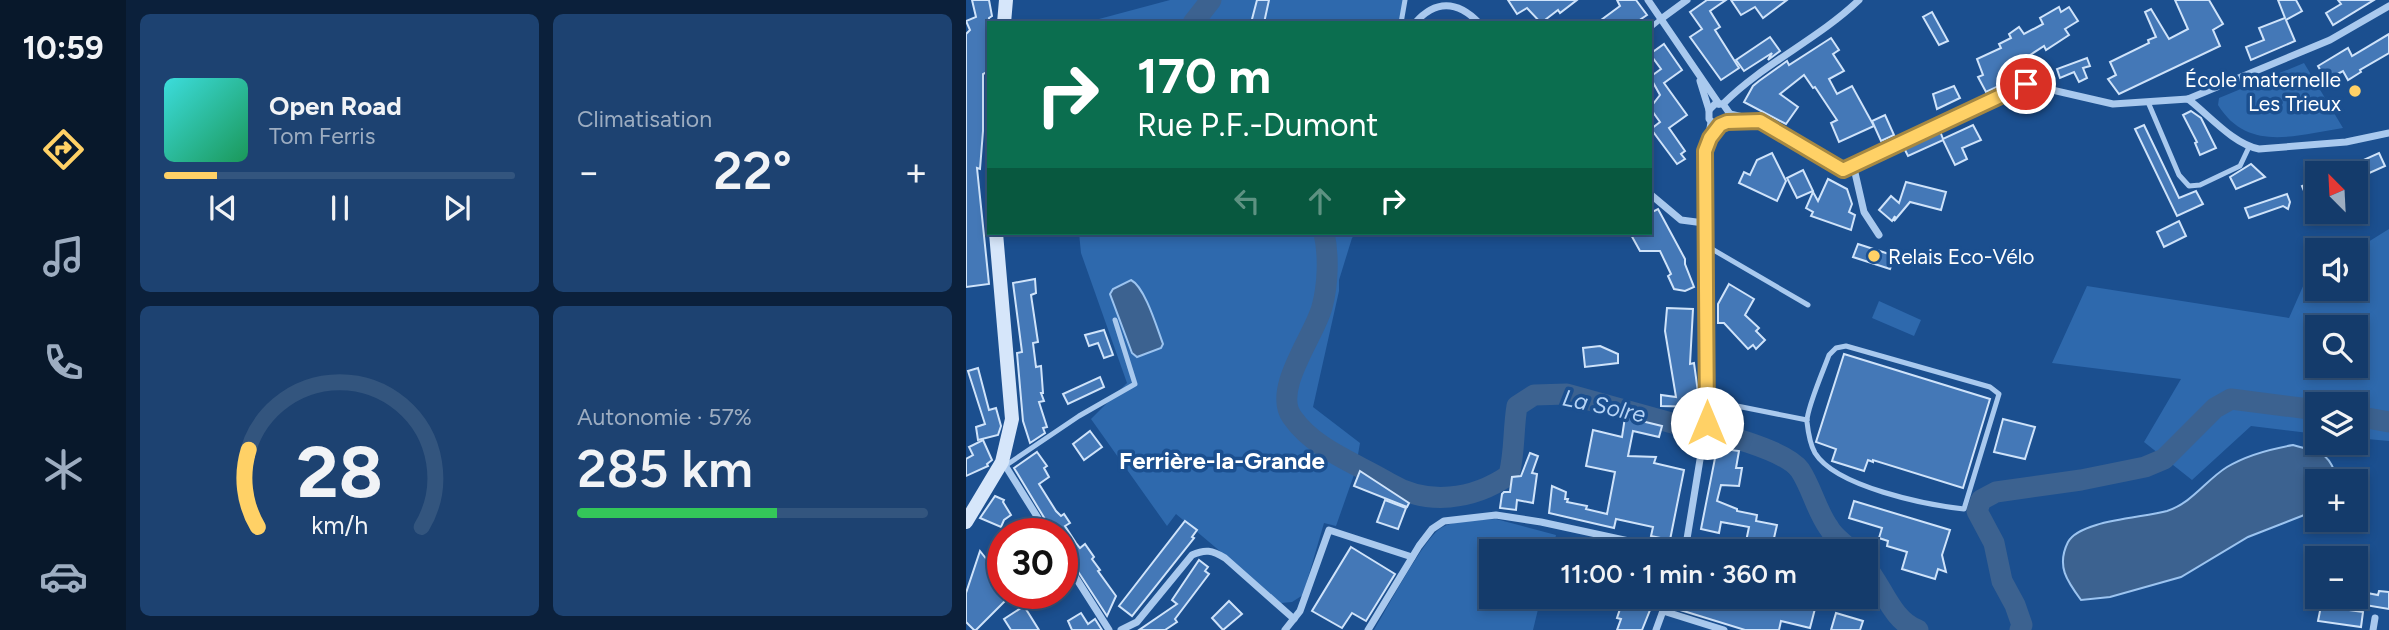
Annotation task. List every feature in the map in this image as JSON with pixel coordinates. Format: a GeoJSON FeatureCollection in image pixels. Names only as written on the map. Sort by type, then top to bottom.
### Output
{"type":"FeatureCollection","features":[{"type":"Feature","properties":{"kind":"street"},"geometry":{"type":"LineString","coordinates":[[1004,21],[1006,0]]}},
{"type":"Feature","properties":{"kind":"street"},"geometry":{"type":"LineString","coordinates":[[1648,0],[1725,113]]}},
{"type":"Feature","properties":{"kind":"street"},"geometry":{"type":"LineString","coordinates":[[1661,19],[1687,0]]}},
{"type":"Feature","properties":{"kind":"street"},"geometry":{"type":"LineString","coordinates":[[1687,539],[1707,423],[1705,151],[1734,93],[1755,75],[1841,17],[1858,0]]}},
{"type":"Feature","properties":{"kind":"street"},"geometry":{"type":"LineString","coordinates":[[1417,21],[1431,6],[1440,4],[1465,9],[1477,21]]}},
{"type":"Feature","properties":{"kind":"street"},"geometry":{"type":"LineString","coordinates":[[1709,110],[1715,104],[1725,113],[1760,121],[1843,170],[2026,84],[2113,104],[2188,99],[2330,40],[2389,6]]}},
{"type":"Feature","properties":{"kind":"street"},"geometry":{"type":"LineString","coordinates":[[1699,77],[1709,110],[1710,138]]}},
{"type":"Feature","properties":{"kind":"street"},"geometry":{"type":"LineString","coordinates":[[2188,99],[2249,146],[2259,149],[2334,144],[2389,133]]}},
{"type":"Feature","properties":{"kind":"street"},"geometry":{"type":"LineString","coordinates":[[1711,122],[1725,113]]}},
{"type":"Feature","properties":{"kind":"street"},"geometry":{"type":"LineString","coordinates":[[1853,164],[1864,212],[1879,235]]}},
{"type":"Feature","properties":{"kind":"street"},"geometry":{"type":"LineString","coordinates":[[1652,196],[1681,220],[1704,223]]}},
{"type":"Feature","properties":{"kind":"street"},"geometry":{"type":"LineString","coordinates":[[966,522],[1004,464],[1012,419],[996,235]]}},
{"type":"Feature","properties":{"kind":"street"},"geometry":{"type":"LineString","coordinates":[[1004,464],[1038,518]]}},
{"type":"Feature","properties":{"kind":"street"},"geometry":{"type":"LineString","coordinates":[[1368,630],[1412,557],[1432,529],[1444,521],[1496,515],[1620,539]]}},
{"type":"Feature","properties":{"kind":"street"},"geometry":{"type":"LineString","coordinates":[[1285,630],[1300,611],[1329,530],[1412,557]]}},
{"type":"Feature","properties":{"kind":"street"},"geometry":{"type":"LineString","coordinates":[[1121,630],[1137,622],[1192,555],[1203,550],[1225,558],[1294,619]]}},
{"type":"Feature","properties":{"kind":"street"},"geometry":{"type":"LineString","coordinates":[[1078,581],[1109,630]]}},
{"type":"Feature","properties":{"kind":"street"},"geometry":{"type":"LineString","coordinates":[[1656,630],[1663,611],[1724,630]]}},
{"type":"Feature","properties":{"kind":"street"},"geometry":{"type":"LineString","coordinates":[[2373,630],[2375,618]]}},
{"type":"Feature","properties":{"kind":"lane"},"geometry":{"type":"LineString","coordinates":[[1401,21],[1405,0]]}},
{"type":"Feature","properties":{"kind":"lane"},"geometry":{"type":"LineString","coordinates":[[1652,26],[1661,19]]}},
{"type":"Feature","properties":{"kind":"lane"},"geometry":{"type":"LineString","coordinates":[[2148,102],[2179,175],[2189,186],[2200,186],[2240,166],[2249,146]]}},
{"type":"Feature","properties":{"kind":"lane"},"geometry":{"type":"LineString","coordinates":[[1705,245],[1808,305]]}},
{"type":"Feature","properties":{"kind":"lane"},"geometry":{"type":"LineString","coordinates":[[1004,464],[1135,384],[1115,320]]}},
{"type":"Feature","properties":{"kind":"lane"},"geometry":{"type":"LineString","coordinates":[[1846,346],[1990,387],[1999,394],[1964,509],[1934,506],[1857,484],[1825,464],[1814,452],[1807,420],[1829,355],[1836,348],[1846,346]]}},
{"type":"Feature","properties":{"kind":"lane"},"geometry":{"type":"LineString","coordinates":[[1707,400],[1807,420]]}},
{"type":"Feature","properties":{"kind":"shaded area"},"geometry":{"type":"Polygon","coordinates":[[[1170,0],[1404,0],[1400,21],[1091,21],[1170,0]]]}},
{"type":"Feature","properties":{"kind":"shaded area"},"geometry":{"type":"Polygon","coordinates":[[[2304,63],[2343,128],[2291,136],[2258,135],[2244,130],[2230,120],[2218,105],[2219,98],[2304,63]]]}},
{"type":"Feature","properties":{"kind":"shaded area"},"geometry":{"type":"Polygon","coordinates":[[[2389,229],[2389,441],[2368,439],[2368,392],[2305,392],[2305,433],[2251,426],[2192,480],[2144,442],[2181,379],[2052,363],[2087,286],[2289,318],[2305,282],[2305,301],[2368,301],[2368,242],[2389,229]]]}},
{"type":"Feature","properties":{"kind":"shaded area"},"geometry":{"type":"Polygon","coordinates":[[[1079,235],[1354,235],[1339,280],[1339,291],[1313,407],[1360,443],[1355,472],[1336,526],[1324,523],[1303,595],[1292,602],[1281,603],[1176,514],[1167,526],[1091,419],[1127,383],[1081,253],[1079,235]]]}},
{"type":"Feature","properties":{"kind":"shaded area"},"geometry":{"type":"Polygon","coordinates":[[[1131,280],[1146,299],[1163,344],[1161,348],[1137,357],[1132,353],[1110,294],[1113,289],[1131,280]]]}},
{"type":"Feature","properties":{"kind":"shaded area"},"geometry":{"type":"Polygon","coordinates":[[[1879,301],[1921,320],[1914,336],[1872,318],[1879,301]]]}},
{"type":"Feature","properties":{"kind":"shaded area"},"geometry":{"type":"Polygon","coordinates":[[[2293,445],[2305,448],[2305,455],[2323,455],[2334,469],[2305,469],[2305,515],[2248,537],[2181,577],[2110,597],[2081,600],[2071,586],[2063,566],[2068,542],[2075,535],[2098,524],[2167,511],[2184,503],[2219,472],[2276,448],[2293,445]]]}},
{"type":"Feature","properties":{"kind":"shaded area"},"geometry":{"type":"Polygon","coordinates":[[[1496,519],[1556,535],[1555,539],[1479,539],[1479,609],[1538,609],[1533,630],[1374,630],[1434,534],[1454,523],[1496,519]]]}},
{"type":"Feature","properties":{"kind":"building"},"geometry":{"type":"Polygon","coordinates":[[[972,0],[989,0],[992,16],[987,21],[983,131],[980,169],[977,168],[989,284],[966,287],[966,34],[970,30],[966,21],[976,17],[972,0]]]}},
{"type":"Feature","properties":{"kind":"building"},"geometry":{"type":"Polygon","coordinates":[[[1257,0],[1269,0],[1264,21],[1252,21],[1257,0]]]}},
{"type":"Feature","properties":{"kind":"building"},"geometry":{"type":"Polygon","coordinates":[[[1508,0],[1577,0],[1544,21],[1539,21],[1527,8],[1517,14],[1508,0]]]}},
{"type":"Feature","properties":{"kind":"building"},"geometry":{"type":"Polygon","coordinates":[[[1617,0],[1636,0],[1647,15],[1638,21],[1600,21],[1620,6],[1617,0]]]}},
{"type":"Feature","properties":{"kind":"building"},"geometry":{"type":"Polygon","coordinates":[[[1707,0],[1726,0],[1710,11],[1720,27],[1715,30],[1739,68],[1721,80],[1690,37],[1702,29],[1690,12],[1707,0]]]}},
{"type":"Feature","properties":{"kind":"building"},"geometry":{"type":"Polygon","coordinates":[[[1731,0],[1787,0],[1763,18],[1755,7],[1741,15],[1731,0]]]}},
{"type":"Feature","properties":{"kind":"building"},"geometry":{"type":"Polygon","coordinates":[[[2175,0],[2209,0],[2223,24],[2213,30],[2220,46],[2119,94],[2108,79],[2116,75],[2110,62],[2156,37],[2145,12],[2151,9],[2169,39],[2188,29],[2175,0]]]}},
{"type":"Feature","properties":{"kind":"building"},"geometry":{"type":"Polygon","coordinates":[[[2278,0],[2296,0],[2302,11],[2286,20],[2295,41],[2251,60],[2246,47],[2264,40],[2259,28],[2285,18],[2278,0]]]}},
{"type":"Feature","properties":{"kind":"building"},"geometry":{"type":"Polygon","coordinates":[[[2338,0],[2374,0],[2333,25],[2326,13],[2341,4],[2338,0]]]}},
{"type":"Feature","properties":{"kind":"building"},"geometry":{"type":"Polygon","coordinates":[[[2059,7],[2061,12],[2069,7],[2078,21],[2065,29],[2069,35],[2046,50],[2044,46],[2024,59],[2029,68],[2017,75],[2018,77],[1986,92],[1978,77],[1983,75],[1977,59],[2001,48],[1999,44],[2011,38],[2009,34],[2019,27],[2024,34],[2043,24],[2040,18],[2059,7]]]}},
{"type":"Feature","properties":{"kind":"building"},"geometry":{"type":"Polygon","coordinates":[[[1932,12],[1948,41],[1939,45],[1923,17],[1932,12]]]}},
{"type":"Feature","properties":{"kind":"building"},"geometry":{"type":"Polygon","coordinates":[[[2389,34],[2389,53],[2348,80],[2343,71],[2326,80],[2318,66],[2348,48],[2352,56],[2389,34]]]}},
{"type":"Feature","properties":{"kind":"building"},"geometry":{"type":"Polygon","coordinates":[[[1770,37],[1780,51],[1768,60],[1772,53],[1744,71],[1736,60],[1770,37]]]}},
{"type":"Feature","properties":{"kind":"building"},"geometry":{"type":"Polygon","coordinates":[[[1831,38],[1839,50],[1833,54],[1844,71],[1829,79],[1837,94],[1852,86],[1874,126],[1839,142],[1831,123],[1837,120],[1804,75],[1780,94],[1798,107],[1786,124],[1744,102],[1759,81],[1787,61],[1789,65],[1831,38]]]}},
{"type":"Feature","properties":{"kind":"building"},"geometry":{"type":"Polygon","coordinates":[[[1664,44],[1682,70],[1664,83],[1687,115],[1669,128],[1685,151],[1681,154],[1685,159],[1677,164],[1652,130],[1660,122],[1652,111],[1652,105],[1660,95],[1652,76],[1661,69],[1652,53],[1664,44]]]}},
{"type":"Feature","properties":{"kind":"building"},"geometry":{"type":"Polygon","coordinates":[[[2087,58],[2090,66],[2083,68],[2087,78],[2079,82],[2074,72],[2060,78],[2057,69],[2087,58]]]}},
{"type":"Feature","properties":{"kind":"building"},"geometry":{"type":"Polygon","coordinates":[[[1954,86],[1960,98],[1937,109],[1933,94],[1954,86]]]}},
{"type":"Feature","properties":{"kind":"building"},"geometry":{"type":"Polygon","coordinates":[[[2191,111],[2201,118],[2216,148],[2200,155],[2195,143],[2197,142],[2183,115],[2191,111]]]}},
{"type":"Feature","properties":{"kind":"building"},"geometry":{"type":"Polygon","coordinates":[[[1885,115],[1894,135],[1881,141],[1872,121],[1885,115]]]}},
{"type":"Feature","properties":{"kind":"building"},"geometry":{"type":"Polygon","coordinates":[[[1973,125],[1981,140],[1962,148],[1967,159],[1955,165],[1943,140],[1908,156],[1904,148],[1940,131],[1943,139],[1973,125]]]}},
{"type":"Feature","properties":{"kind":"building"},"geometry":{"type":"Polygon","coordinates":[[[2144,125],[2179,198],[2196,191],[2203,204],[2177,216],[2135,129],[2144,125]]]}},
{"type":"Feature","properties":{"kind":"building"},"geometry":{"type":"Polygon","coordinates":[[[1772,153],[1786,181],[1777,201],[1739,183],[1744,172],[1750,175],[1757,160],[1772,153]]]}},
{"type":"Feature","properties":{"kind":"building"},"geometry":{"type":"Polygon","coordinates":[[[2379,153],[2385,166],[2368,174],[2368,161],[2361,161],[2379,153]]]}},
{"type":"Feature","properties":{"kind":"building"},"geometry":{"type":"Polygon","coordinates":[[[2251,164],[2265,177],[2236,189],[2230,177],[2251,164]]]}},
{"type":"Feature","properties":{"kind":"building"},"geometry":{"type":"Polygon","coordinates":[[[1803,170],[1813,191],[1797,198],[1787,178],[1803,170]]]}},
{"type":"Feature","properties":{"kind":"building"},"geometry":{"type":"Polygon","coordinates":[[[1828,179],[1847,189],[1852,204],[1849,212],[1855,215],[1851,230],[1811,216],[1813,212],[1806,208],[1813,192],[1818,201],[1828,179]]]}},
{"type":"Feature","properties":{"kind":"building"},"geometry":{"type":"Polygon","coordinates":[[[1906,182],[1946,192],[1941,210],[1910,202],[1892,221],[1879,210],[1891,196],[1899,203],[1906,182]]]}},
{"type":"Feature","properties":{"kind":"building"},"geometry":{"type":"Polygon","coordinates":[[[2287,194],[2290,202],[2288,209],[2283,206],[2249,218],[2245,208],[2287,194]]]}},
{"type":"Feature","properties":{"kind":"building"},"geometry":{"type":"Polygon","coordinates":[[[1658,209],[1685,259],[1694,287],[1685,291],[1674,289],[1668,276],[1671,274],[1660,251],[1640,251],[1631,235],[1652,235],[1652,212],[1658,209]]]}},
{"type":"Feature","properties":{"kind":"building"},"geometry":{"type":"Polygon","coordinates":[[[2179,221],[2186,236],[2164,247],[2157,232],[2179,221]]]}},
{"type":"Feature","properties":{"kind":"building","name":"Relais Eco-Vélo"},"geometry":{"type":"Polygon","coordinates":[[[1858,244],[1895,256],[1890,269],[1853,257],[1858,244]]]}},
{"type":"Feature","properties":{"kind":"building"},"geometry":{"type":"Polygon","coordinates":[[[1035,279],[1036,293],[1031,295],[1038,342],[1033,343],[1036,367],[1041,366],[1041,393],[1044,401],[1039,402],[1047,427],[1043,428],[1045,433],[1030,443],[1023,421],[1017,353],[1022,352],[1013,283],[1035,279]]]}},
{"type":"Feature","properties":{"kind":"building"},"geometry":{"type":"Polygon","coordinates":[[[1729,284],[1754,299],[1745,315],[1759,328],[1756,331],[1765,340],[1756,349],[1753,345],[1748,349],[1724,323],[1718,323],[1718,304],[1729,284]]]}},
{"type":"Feature","properties":{"kind":"building"},"geometry":{"type":"Polygon","coordinates":[[[1667,308],[1693,309],[1690,364],[1694,363],[1700,407],[1661,406],[1661,395],[1676,397],[1665,331],[1667,308]]]}},
{"type":"Feature","properties":{"kind":"building"},"geometry":{"type":"Polygon","coordinates":[[[1104,330],[1113,355],[1104,358],[1098,343],[1089,346],[1085,335],[1104,330]]]}},
{"type":"Feature","properties":{"kind":"building"},"geometry":{"type":"Polygon","coordinates":[[[1600,346],[1618,354],[1618,363],[1585,367],[1583,348],[1600,346]]]}},
{"type":"Feature","properties":{"kind":"building"},"geometry":{"type":"Polygon","coordinates":[[[1844,354],[1990,399],[1963,488],[1873,460],[1868,460],[1864,471],[1832,461],[1836,449],[1816,442],[1844,354]]]}},
{"type":"Feature","properties":{"kind":"building"},"geometry":{"type":"Polygon","coordinates":[[[978,368],[989,410],[996,408],[1001,426],[998,435],[978,440],[976,427],[985,424],[968,371],[978,368]]]}},
{"type":"Feature","properties":{"kind":"building"},"geometry":{"type":"Polygon","coordinates":[[[1100,377],[1104,387],[1068,404],[1063,394],[1100,377]]]}},
{"type":"Feature","properties":{"kind":"building"},"geometry":{"type":"Polygon","coordinates":[[[1625,417],[1662,426],[1659,437],[1633,431],[1628,456],[1656,457],[1654,463],[1684,470],[1670,539],[1651,536],[1653,527],[1616,519],[1614,528],[1549,513],[1552,486],[1566,492],[1567,502],[1607,514],[1615,472],[1586,466],[1593,430],[1622,437],[1625,417]]]}},
{"type":"Feature","properties":{"kind":"building"},"geometry":{"type":"Polygon","coordinates":[[[2003,419],[2035,427],[2025,459],[1994,452],[2003,419]]]}},
{"type":"Feature","properties":{"kind":"building"},"geometry":{"type":"Polygon","coordinates":[[[1090,431],[1102,447],[1084,460],[1073,444],[1090,431]]]}},
{"type":"Feature","properties":{"kind":"building"},"geometry":{"type":"Polygon","coordinates":[[[983,440],[992,460],[988,466],[966,476],[966,459],[973,455],[969,447],[983,440]]]}},
{"type":"Feature","properties":{"kind":"building"},"geometry":{"type":"Polygon","coordinates":[[[1717,448],[1739,451],[1736,468],[1742,468],[1739,486],[1721,485],[1717,501],[1737,511],[1757,515],[1756,521],[1777,525],[1774,539],[1746,539],[1749,527],[1721,522],[1719,533],[1701,529],[1717,448]]]}},
{"type":"Feature","properties":{"kind":"building"},"geometry":{"type":"Polygon","coordinates":[[[1037,452],[1047,466],[1044,468],[1049,477],[1039,484],[1056,511],[1067,518],[1044,518],[1014,468],[1037,452]]]}},
{"type":"Feature","properties":{"kind":"building"},"geometry":{"type":"Polygon","coordinates":[[[1530,453],[1538,456],[1532,473],[1537,474],[1533,503],[1517,500],[1516,510],[1500,508],[1502,494],[1510,492],[1512,477],[1521,476],[1530,453]]]}},
{"type":"Feature","properties":{"kind":"building"},"geometry":{"type":"Polygon","coordinates":[[[1360,471],[1409,503],[1407,507],[1354,486],[1360,471]]]}},
{"type":"Feature","properties":{"kind":"building"},"geometry":{"type":"Polygon","coordinates":[[[995,496],[1004,500],[1011,515],[1007,518],[987,518],[987,521],[980,518],[995,496]]]}},
{"type":"Feature","properties":{"kind":"building"},"geometry":{"type":"Polygon","coordinates":[[[1385,500],[1406,508],[1398,529],[1377,522],[1385,500]]]}},
{"type":"Feature","properties":{"kind":"building"},"geometry":{"type":"Polygon","coordinates":[[[1854,501],[1950,530],[1942,555],[1946,572],[1938,569],[1935,579],[1902,569],[1907,552],[1887,546],[1888,541],[1879,538],[1882,528],[1849,518],[1854,501]]]}},
{"type":"Feature","properties":{"kind":"building"},"geometry":{"type":"Polygon","coordinates":[[[1185,521],[1197,530],[1192,537],[1194,538],[1132,616],[1119,606],[1185,521]]]}},
{"type":"Feature","properties":{"kind":"building"},"geometry":{"type":"Polygon","coordinates":[[[1085,544],[1094,557],[1092,559],[1100,570],[1098,571],[1116,596],[1107,616],[1078,572],[1078,546],[1080,548],[1085,544]]]}},
{"type":"Feature","properties":{"kind":"building"},"geometry":{"type":"Polygon","coordinates":[[[1351,547],[1395,574],[1366,621],[1352,613],[1342,628],[1312,611],[1351,547]]]}},
{"type":"Feature","properties":{"kind":"building"},"geometry":{"type":"Polygon","coordinates":[[[980,551],[987,560],[987,609],[997,609],[976,630],[966,622],[966,593],[980,551]]]}},
{"type":"Feature","properties":{"kind":"building"},"geometry":{"type":"Polygon","coordinates":[[[1199,560],[1208,567],[1205,571],[1209,574],[1175,619],[1177,622],[1165,630],[1139,630],[1177,604],[1172,600],[1199,560]]]}},
{"type":"Feature","properties":{"kind":"building"},"geometry":{"type":"Polygon","coordinates":[[[2379,591],[2389,592],[2389,609],[2368,606],[2368,593],[2378,595],[2379,591]]]}},
{"type":"Feature","properties":{"kind":"building"},"geometry":{"type":"Polygon","coordinates":[[[1229,601],[1242,614],[1223,630],[1212,618],[1229,601]]]}},
{"type":"Feature","properties":{"kind":"building"},"geometry":{"type":"Polygon","coordinates":[[[1019,609],[1026,609],[1039,630],[1011,630],[1004,619],[1019,609]]]}},
{"type":"Feature","properties":{"kind":"building"},"geometry":{"type":"Polygon","coordinates":[[[1620,609],[1650,610],[1642,630],[1617,630],[1621,619],[1617,618],[1620,609]]]}},
{"type":"Feature","properties":{"kind":"building"},"geometry":{"type":"Polygon","coordinates":[[[1677,609],[1815,609],[1810,628],[1781,621],[1779,630],[1745,630],[1677,609]]]}},
{"type":"Feature","properties":{"kind":"building"},"geometry":{"type":"Polygon","coordinates":[[[2320,609],[2363,612],[2361,627],[2318,621],[2320,609]]]}},
{"type":"Feature","properties":{"kind":"building"},"geometry":{"type":"Polygon","coordinates":[[[1081,613],[1088,624],[1095,619],[1102,630],[1072,630],[1068,621],[1081,613]]]}},
{"type":"Feature","properties":{"kind":"building"},"geometry":{"type":"Polygon","coordinates":[[[1836,613],[1863,621],[1860,630],[1831,630],[1836,613]]]}},
{"type":"Feature","properties":{"kind":"waterway","name":"La Solre"},"geometry":{"type":"LineString","coordinates":[[1195,21],[1211,0]]}},
{"type":"Feature","properties":{"kind":"waterway","name":"La Solre"},"geometry":{"type":"LineString","coordinates":[[1324,235],[1327,280],[1324,298],[1318,319],[1291,377],[1287,405],[1301,428],[1337,455],[1419,495],[1465,495],[1509,475],[1517,406],[1534,395],[1567,394],[1732,437],[1780,455],[1800,470],[1825,521],[1839,539]]}},
{"type":"Feature","properties":{"kind":"waterway","name":"La Solre"},"geometry":{"type":"LineString","coordinates":[[2020,630],[2022,625],[2002,581],[1994,543],[1977,511],[1981,500],[1996,492],[2081,480],[2145,467],[2164,459],[2215,408],[2231,399],[2305,408]]}},
{"type":"Feature","properties":{"kind":"waterway","name":"La Solre"},"geometry":{"type":"LineString","coordinates":[[2368,418],[2389,422]]}},
{"type":"Feature","properties":{"kind":"waterway","name":"La Solre"},"geometry":{"type":"LineString","coordinates":[[1878,584],[1901,619],[1918,630]]}},
{"type":"Feature","properties":{"kind":"place","name":"École maternelle Les Trieux"},"geometry":{"type":"Point","coordinates":[2355,91]}},
{"type":"Feature","properties":{"kind":"place","name":"Relais Eco-Vélo"},"geometry":{"type":"Point","coordinates":[1874,256]}},
{"type":"Feature","properties":{"kind":"district","name":"Ferrière-la-Grande"},"geometry":{"type":"Point","coordinates":[1222,460]}},
{"type":"Feature","properties":{"kind":"route"},"geometry":{"type":"LineString","coordinates":[[1707,423],[1705,151],[1710,138],[1720,125],[1727,122],[1760,121],[1843,170],[2026,84]]}}]}
